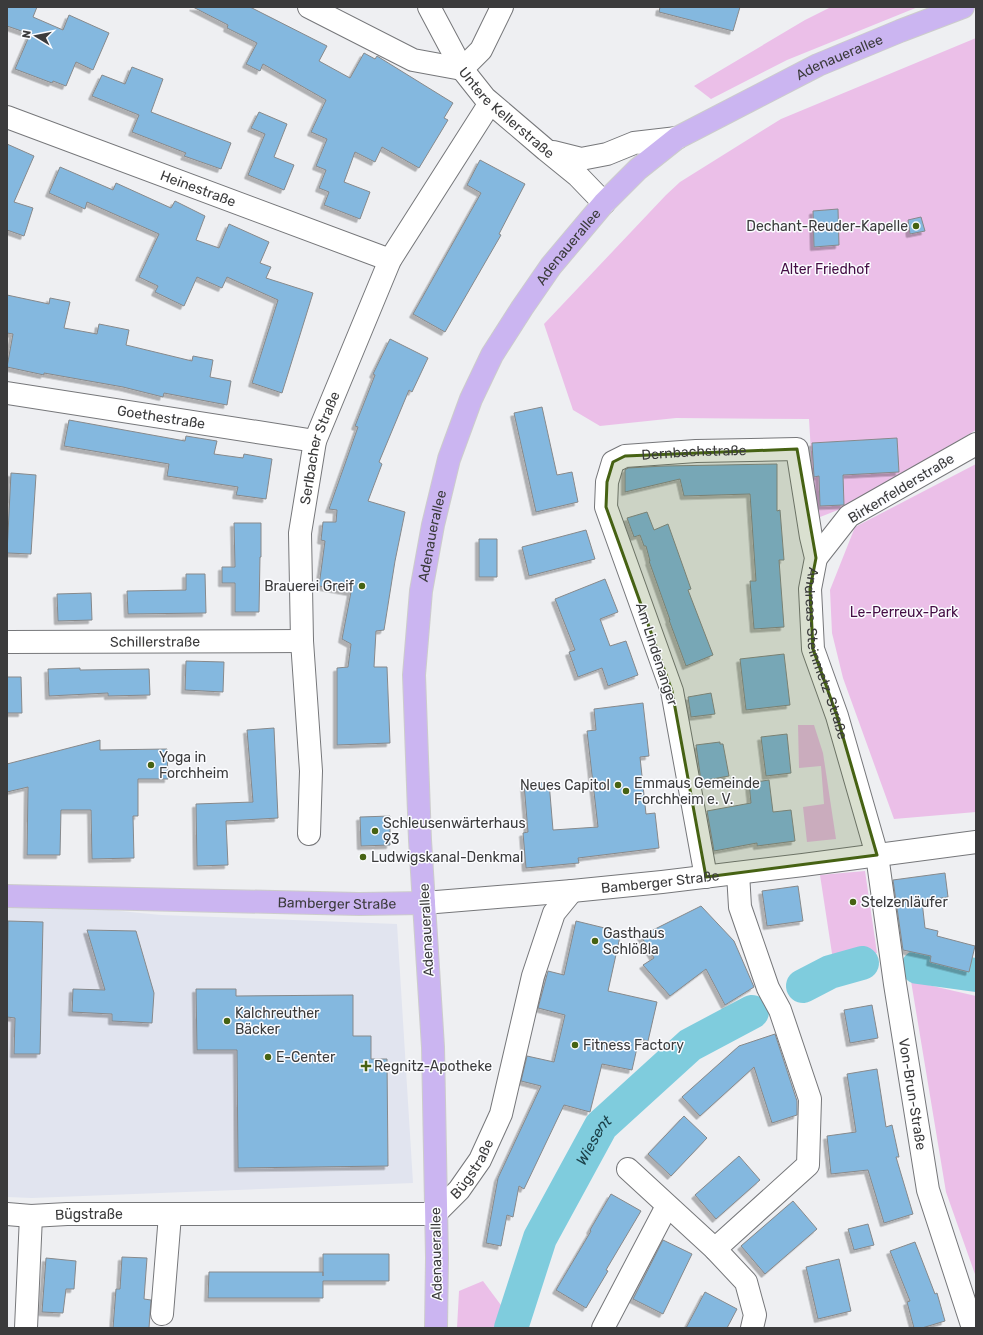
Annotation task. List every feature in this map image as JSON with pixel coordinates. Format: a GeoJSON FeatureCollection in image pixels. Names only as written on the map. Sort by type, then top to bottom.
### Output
{"type":"FeatureCollection","features":[{"type":"Feature","properties":{"kind":"main road","name":"Adenauerallee"},"geometry":{"type":"LineString","coordinates":[[436,1328],[437,1258],[433,1046],[420,840],[414,675],[421,591],[433,525],[449,459],[471,399],[492,355],[551,266],[604,203],[638,169],[677,138],[818,65],[963,7]]}},
{"type":"Feature","properties":{"kind":"main road","name":"Bamberger Straße"},"geometry":{"type":"LineString","coordinates":[[7,896],[359,904],[424,904]]}},
{"type":"Feature","properties":{"kind":"street"},"geometry":{"type":"LineString","coordinates":[[310,7],[413,60],[462,69],[481,50],[502,7]]}},
{"type":"Feature","properties":{"kind":"street","name":"Untere Kellerstraße"},"geometry":{"type":"LineString","coordinates":[[429,7],[462,69],[490,103],[578,176],[604,203]]}},
{"type":"Feature","properties":{"kind":"street","name":"Serlbacher Straße"},"geometry":{"type":"LineString","coordinates":[[309,834],[311,771],[302,641],[300,533],[315,441],[390,260],[490,103]]}},
{"type":"Feature","properties":{"kind":"street","name":"Heinestraße"},"geometry":{"type":"LineString","coordinates":[[7,117],[390,260]]}},
{"type":"Feature","properties":{"kind":"street"},"geometry":{"type":"LineString","coordinates":[[546,150],[581,159],[607,154],[634,143],[677,138]]}},
{"type":"Feature","properties":{"kind":"street","name":"Goethestraße"},"geometry":{"type":"LineString","coordinates":[[7,393],[315,441]]}},
{"type":"Feature","properties":{"kind":"street","name":"Birkenfelderstraße"},"geometry":{"type":"LineString","coordinates":[[816,558],[849,516],[976,444]]}},
{"type":"Feature","properties":{"kind":"street","name":"Andreas-Steinmetz-Straße"},"geometry":{"type":"LineString","coordinates":[[797,449],[811,537],[816,558],[810,589],[813,649],[837,716],[877,855]]}},
{"type":"Feature","properties":{"kind":"street","name":"Dernbachstraße"},"geometry":{"type":"LineString","coordinates":[[607,482],[613,462],[625,456],[696,451],[797,449]]}},
{"type":"Feature","properties":{"kind":"street","name":"Am Lindenanger"},"geometry":{"type":"LineString","coordinates":[[607,482],[606,507],[672,691],[706,877]]}},
{"type":"Feature","properties":{"kind":"street","name":"Schillerstraße"},"geometry":{"type":"LineString","coordinates":[[7,642],[302,641]]}},
{"type":"Feature","properties":{"kind":"street","name":"Bamberger Straße"},"geometry":{"type":"LineString","coordinates":[[424,904],[706,877],[976,842]]}},
{"type":"Feature","properties":{"kind":"street","name":"Von-Brun-Straße"},"geometry":{"type":"LineString","coordinates":[[877,855],[895,984],[928,1190],[973,1328]]}},
{"type":"Feature","properties":{"kind":"street","name":"Bamberger Straße"},"geometry":{"type":"LineString","coordinates":[[715,1249],[808,1165],[810,1099],[780,1010],[768,988],[740,907],[738,873]]}},
{"type":"Feature","properties":{"kind":"street","name":"Bügstraße"},"geometry":{"type":"LineString","coordinates":[[7,1214],[31,1216],[67,1214],[435,1214],[459,1190],[480,1160],[501,1114],[533,976],[554,913],[572,891]]}},
{"type":"Feature","properties":{"kind":"street"},"geometry":{"type":"LineString","coordinates":[[628,1169],[715,1249],[746,1282],[755,1315],[752,1328]]}},
{"type":"Feature","properties":{"kind":"street"},"geometry":{"type":"LineString","coordinates":[[602,1328],[667,1206]]}},
{"type":"Feature","properties":{"kind":"street"},"geometry":{"type":"LineString","coordinates":[[162,1314],[170,1215]]}},
{"type":"Feature","properties":{"kind":"street"},"geometry":{"type":"LineString","coordinates":[[26,1328],[31,1216]]}},
{"type":"Feature","properties":{"kind":"highlighted area"},"geometry":{"type":"Polygon","coordinates":[[[797,449],[816,558],[810,589],[813,649],[837,716],[877,855],[706,877],[672,691],[606,507],[607,482],[613,462],[625,456],[797,449]]]}},
{"type":"Feature","properties":{"kind":"shaded area"},"geometry":{"type":"Polygon","coordinates":[[[7,900],[161,915],[397,924],[413,1183],[32,1198],[7,1197],[7,900]]]}},
{"type":"Feature","properties":{"kind":"green space"},"geometry":{"type":"Polygon","coordinates":[[[831,7],[918,7],[787,60],[711,99],[694,86],[805,20],[831,7]]]}},
{"type":"Feature","properties":{"kind":"green space","name":"Alter Friedhof"},"geometry":{"type":"Polygon","coordinates":[[[976,38],[976,430],[843,508],[815,519],[809,419],[676,418],[600,426],[573,410],[544,324],[680,182],[781,119],[976,38]]]}},
{"type":"Feature","properties":{"kind":"green space","name":"Le-Perreux-Park"},"geometry":{"type":"Polygon","coordinates":[[[976,464],[976,812],[894,819],[843,678],[832,633],[830,590],[855,527],[976,464]]]}},
{"type":"Feature","properties":{"kind":"green space"},"geometry":{"type":"Polygon","coordinates":[[[798,725],[814,725],[823,753],[836,839],[807,842],[803,807],[824,804],[821,766],[799,768],[798,725]]]}},
{"type":"Feature","properties":{"kind":"green space"},"geometry":{"type":"Polygon","coordinates":[[[865,871],[877,953],[833,960],[820,875],[865,871]]]}},
{"type":"Feature","properties":{"kind":"green space"},"geometry":{"type":"Polygon","coordinates":[[[911,981],[976,996],[976,1277],[946,1192],[911,981]]]}},
{"type":"Feature","properties":{"kind":"green space"},"geometry":{"type":"Polygon","coordinates":[[[483,1281],[518,1328],[457,1328],[459,1291],[483,1281]]]}},
{"type":"Feature","properties":{"kind":"building"},"geometry":{"type":"Polygon","coordinates":[[[7,7],[37,7],[33,17],[63,30],[69,15],[109,33],[93,70],[76,62],[66,86],[53,81],[52,83],[15,69],[30,34],[7,26],[7,7]]]}},
{"type":"Feature","properties":{"kind":"building"},"geometry":{"type":"Polygon","coordinates":[[[193,7],[250,7],[327,46],[319,61],[350,78],[364,53],[375,59],[377,56],[453,103],[444,118],[448,120],[419,168],[382,147],[375,162],[355,152],[344,182],[370,192],[360,219],[324,205],[329,192],[319,188],[326,170],[316,166],[327,139],[311,132],[326,100],[263,64],[260,71],[246,64],[257,43],[227,28],[228,25],[193,7]]]}},
{"type":"Feature","properties":{"kind":"building"},"geometry":{"type":"Polygon","coordinates":[[[660,7],[740,7],[733,31],[659,12],[660,7]]]}},
{"type":"Feature","properties":{"kind":"building"},"geometry":{"type":"Polygon","coordinates":[[[132,67],[163,79],[151,112],[231,143],[221,169],[184,156],[186,153],[132,132],[139,115],[92,96],[102,75],[125,84],[132,67]]]}},
{"type":"Feature","properties":{"kind":"building"},"geometry":{"type":"Polygon","coordinates":[[[259,112],[287,124],[274,157],[294,165],[284,190],[248,175],[265,134],[251,128],[259,112]]]}},
{"type":"Feature","properties":{"kind":"building"},"geometry":{"type":"Polygon","coordinates":[[[7,144],[34,156],[14,202],[33,208],[24,236],[7,230],[7,144]]]}},
{"type":"Feature","properties":{"kind":"building"},"geometry":{"type":"Polygon","coordinates":[[[480,160],[525,184],[499,234],[501,235],[445,332],[413,314],[481,193],[467,185],[480,160]]]}},
{"type":"Feature","properties":{"kind":"building"},"geometry":{"type":"Polygon","coordinates":[[[60,167],[113,190],[116,183],[171,208],[175,201],[205,216],[196,240],[219,248],[229,224],[269,242],[260,263],[271,267],[266,278],[313,293],[282,393],[252,383],[278,300],[227,277],[222,288],[197,277],[184,306],[155,292],[158,286],[139,277],[159,234],[87,202],[85,209],[49,193],[60,167]]]}},
{"type":"Feature","properties":{"kind":"building"},"geometry":{"type":"Polygon","coordinates":[[[838,209],[839,245],[814,247],[813,211],[838,209]]]}},
{"type":"Feature","properties":{"kind":"building","name":"Dechant-Reuder-Kapelle"},"geometry":{"type":"Polygon","coordinates":[[[921,217],[925,231],[910,234],[908,220],[921,217]]]}},
{"type":"Feature","properties":{"kind":"building"},"geometry":{"type":"Polygon","coordinates":[[[7,295],[49,304],[50,298],[70,302],[64,328],[97,334],[99,324],[129,330],[126,345],[192,361],[193,356],[213,360],[210,377],[231,381],[227,405],[164,393],[163,397],[123,387],[44,373],[44,375],[7,367],[13,334],[7,333],[7,295]]]}},
{"type":"Feature","properties":{"kind":"building"},"geometry":{"type":"Polygon","coordinates":[[[390,339],[428,358],[412,392],[409,390],[379,462],[382,464],[368,501],[405,512],[395,561],[384,630],[376,631],[374,667],[387,667],[390,743],[337,745],[337,668],[348,667],[351,644],[342,639],[351,592],[319,586],[325,541],[321,540],[323,522],[336,522],[337,510],[329,509],[358,427],[355,426],[375,375],[373,374],[390,339]]]}},
{"type":"Feature","properties":{"kind":"building"},"geometry":{"type":"Polygon","coordinates":[[[542,407],[557,475],[572,472],[578,502],[536,512],[514,413],[542,407]]]}},
{"type":"Feature","properties":{"kind":"building"},"geometry":{"type":"Polygon","coordinates":[[[69,420],[185,441],[186,436],[217,441],[214,454],[243,458],[244,454],[272,459],[266,499],[236,495],[238,487],[167,476],[169,464],[64,446],[69,420]]]}},
{"type":"Feature","properties":{"kind":"building"},"geometry":{"type":"Polygon","coordinates":[[[897,438],[899,472],[843,475],[844,505],[820,506],[819,476],[814,477],[812,443],[897,438]]]}},
{"type":"Feature","properties":{"kind":"building"},"geometry":{"type":"Polygon","coordinates":[[[777,464],[777,511],[780,510],[784,560],[779,560],[784,627],[754,629],[750,581],[756,581],[750,494],[684,496],[680,479],[625,492],[625,470],[628,468],[664,466],[777,464]]]}},
{"type":"Feature","properties":{"kind":"building"},"geometry":{"type":"Polygon","coordinates":[[[11,473],[36,475],[31,554],[7,553],[11,473]]]}},
{"type":"Feature","properties":{"kind":"building"},"geometry":{"type":"Polygon","coordinates":[[[647,512],[654,530],[668,524],[691,589],[688,590],[713,655],[686,666],[649,561],[646,546],[644,546],[640,535],[634,537],[627,518],[647,512]]]}},
{"type":"Feature","properties":{"kind":"building"},"geometry":{"type":"Polygon","coordinates":[[[234,523],[261,523],[259,612],[235,612],[235,583],[222,583],[222,567],[235,567],[234,523]]]}},
{"type":"Feature","properties":{"kind":"building"},"geometry":{"type":"Polygon","coordinates":[[[586,530],[595,559],[529,576],[522,547],[586,530]]]}},
{"type":"Feature","properties":{"kind":"building"},"geometry":{"type":"Polygon","coordinates":[[[479,539],[497,539],[497,577],[479,577],[479,539]]]}},
{"type":"Feature","properties":{"kind":"building"},"geometry":{"type":"Polygon","coordinates":[[[186,574],[205,574],[206,613],[128,614],[127,591],[186,590],[186,574]]]}},
{"type":"Feature","properties":{"kind":"building"},"geometry":{"type":"Polygon","coordinates":[[[605,579],[618,612],[600,619],[610,646],[626,641],[638,675],[608,686],[602,668],[578,677],[569,652],[575,650],[555,599],[605,579]]]}},
{"type":"Feature","properties":{"kind":"building"},"geometry":{"type":"Polygon","coordinates":[[[91,593],[92,620],[58,621],[57,594],[91,593]]]}},
{"type":"Feature","properties":{"kind":"building"},"geometry":{"type":"Polygon","coordinates":[[[784,654],[790,705],[746,710],[740,659],[784,654]]]}},
{"type":"Feature","properties":{"kind":"building"},"geometry":{"type":"Polygon","coordinates":[[[186,661],[224,662],[223,692],[185,690],[186,661]]]}},
{"type":"Feature","properties":{"kind":"building"},"geometry":{"type":"Polygon","coordinates":[[[80,668],[80,670],[149,669],[150,695],[108,696],[108,693],[49,696],[48,669],[80,668]]]}},
{"type":"Feature","properties":{"kind":"building"},"geometry":{"type":"Polygon","coordinates":[[[7,677],[21,677],[22,713],[7,713],[7,677]]]}},
{"type":"Feature","properties":{"kind":"building"},"geometry":{"type":"Polygon","coordinates":[[[711,693],[715,714],[691,717],[688,697],[711,693]]]}},
{"type":"Feature","properties":{"kind":"building","name":"Neues Capitol"},"geometry":{"type":"Polygon","coordinates":[[[643,703],[649,756],[640,757],[646,814],[655,813],[659,848],[578,858],[579,863],[526,868],[523,833],[528,832],[524,784],[549,782],[553,830],[598,827],[587,731],[596,730],[594,709],[643,703]]]}},
{"type":"Feature","properties":{"kind":"building"},"geometry":{"type":"Polygon","coordinates":[[[274,728],[278,818],[226,821],[228,865],[197,866],[196,804],[253,802],[247,730],[274,728]]]}},
{"type":"Feature","properties":{"kind":"building"},"geometry":{"type":"Polygon","coordinates":[[[787,734],[791,773],[766,776],[761,737],[787,734]]]}},
{"type":"Feature","properties":{"kind":"building"},"geometry":{"type":"Polygon","coordinates":[[[100,740],[100,750],[167,749],[168,779],[138,779],[138,816],[133,816],[134,858],[92,859],[91,810],[61,810],[60,855],[27,855],[28,787],[7,792],[7,764],[100,740]]]}},
{"type":"Feature","properties":{"kind":"building"},"geometry":{"type":"Polygon","coordinates":[[[720,742],[720,744],[723,744],[729,776],[701,781],[696,745],[720,742]]]}},
{"type":"Feature","properties":{"kind":"building"},"geometry":{"type":"Polygon","coordinates":[[[769,780],[773,812],[791,810],[795,841],[757,846],[757,843],[714,851],[707,811],[751,803],[749,783],[769,780]]]}},
{"type":"Feature","properties":{"kind":"building","name":"Schleusenwärterhaus 93"},"geometry":{"type":"Polygon","coordinates":[[[390,816],[390,845],[361,846],[360,817],[390,816]]]}},
{"type":"Feature","properties":{"kind":"building"},"geometry":{"type":"Polygon","coordinates":[[[945,873],[948,897],[922,901],[925,928],[938,931],[937,936],[975,946],[969,972],[930,962],[931,956],[903,950],[893,880],[945,873]]]}},
{"type":"Feature","properties":{"kind":"building"},"geometry":{"type":"Polygon","coordinates":[[[798,886],[803,921],[767,926],[762,891],[798,886]]]}},
{"type":"Feature","properties":{"kind":"building"},"geometry":{"type":"Polygon","coordinates":[[[701,906],[734,941],[754,987],[725,1005],[706,969],[670,996],[643,965],[654,958],[641,936],[701,906]]]}},
{"type":"Feature","properties":{"kind":"building"},"geometry":{"type":"Polygon","coordinates":[[[8,921],[43,922],[40,1054],[14,1054],[15,1018],[7,1017],[8,921]]]}},
{"type":"Feature","properties":{"kind":"building"},"geometry":{"type":"Polygon","coordinates":[[[576,921],[621,932],[608,991],[657,1002],[648,1041],[639,1039],[632,1070],[602,1064],[590,1112],[564,1105],[524,1189],[519,1186],[513,1217],[507,1215],[501,1246],[486,1243],[498,1178],[541,1086],[521,1081],[527,1056],[554,1062],[565,1015],[538,1008],[548,971],[564,975],[576,921]]]}},
{"type":"Feature","properties":{"kind":"building"},"geometry":{"type":"Polygon","coordinates":[[[87,930],[136,931],[154,993],[152,1023],[112,1021],[112,1014],[72,1012],[73,989],[105,990],[87,930]]]}},
{"type":"Feature","properties":{"kind":"building"},"geometry":{"type":"Polygon","coordinates":[[[196,989],[236,989],[236,996],[353,995],[353,1036],[371,1036],[371,1059],[387,1059],[388,1166],[238,1168],[237,1050],[197,1050],[196,989]]]}},
{"type":"Feature","properties":{"kind":"building"},"geometry":{"type":"Polygon","coordinates":[[[872,1005],[878,1038],[850,1043],[844,1010],[872,1005]]]}},
{"type":"Feature","properties":{"kind":"building"},"geometry":{"type":"Polygon","coordinates":[[[775,1034],[797,1101],[797,1115],[772,1123],[754,1067],[700,1116],[682,1097],[739,1046],[775,1034]]]}},
{"type":"Feature","properties":{"kind":"building"},"geometry":{"type":"Polygon","coordinates":[[[877,1069],[886,1127],[892,1125],[899,1157],[896,1157],[913,1214],[884,1223],[868,1170],[831,1174],[827,1136],[856,1132],[847,1074],[877,1069]]]}},
{"type":"Feature","properties":{"kind":"building"},"geometry":{"type":"Polygon","coordinates":[[[684,1116],[707,1138],[671,1176],[648,1154],[684,1116]]]}},
{"type":"Feature","properties":{"kind":"building"},"geometry":{"type":"Polygon","coordinates":[[[739,1156],[760,1180],[716,1219],[695,1195],[739,1156]]]}},
{"type":"Feature","properties":{"kind":"building"},"geometry":{"type":"Polygon","coordinates":[[[611,1194],[641,1211],[606,1270],[608,1271],[586,1308],[556,1290],[611,1194]]]}},
{"type":"Feature","properties":{"kind":"building"},"geometry":{"type":"Polygon","coordinates":[[[793,1201],[817,1229],[765,1274],[741,1246],[793,1201]]]}},
{"type":"Feature","properties":{"kind":"building"},"geometry":{"type":"Polygon","coordinates":[[[868,1224],[874,1245],[854,1250],[848,1229],[868,1224]]]}},
{"type":"Feature","properties":{"kind":"building"},"geometry":{"type":"Polygon","coordinates":[[[663,1240],[692,1254],[663,1314],[633,1299],[663,1240]]]}},
{"type":"Feature","properties":{"kind":"building"},"geometry":{"type":"Polygon","coordinates":[[[915,1242],[935,1294],[937,1293],[945,1321],[922,1328],[914,1328],[907,1302],[910,1301],[890,1251],[915,1242]]]}},
{"type":"Feature","properties":{"kind":"building"},"geometry":{"type":"Polygon","coordinates":[[[323,1254],[389,1254],[389,1281],[323,1281],[323,1298],[208,1298],[209,1272],[323,1272],[323,1254]]]}},
{"type":"Feature","properties":{"kind":"building"},"geometry":{"type":"Polygon","coordinates":[[[122,1257],[147,1258],[144,1299],[151,1300],[149,1328],[113,1328],[116,1289],[120,1289],[122,1257]]]}},
{"type":"Feature","properties":{"kind":"building"},"geometry":{"type":"Polygon","coordinates":[[[46,1258],[76,1261],[74,1289],[66,1289],[63,1313],[42,1312],[46,1258]]]}},
{"type":"Feature","properties":{"kind":"building"},"geometry":{"type":"Polygon","coordinates":[[[839,1259],[851,1311],[818,1319],[806,1267],[839,1259]]]}},
{"type":"Feature","properties":{"kind":"building"},"geometry":{"type":"Polygon","coordinates":[[[705,1292],[737,1309],[727,1328],[686,1328],[705,1292]]]}},
{"type":"Feature","properties":{"kind":"waterway","name":"Wiesent"},"geometry":{"type":"LineString","coordinates":[[803,986],[830,972],[862,963]]}},
{"type":"Feature","properties":{"kind":"waterway","name":"Wiesent"},"geometry":{"type":"LineString","coordinates":[[918,967],[976,975]]}},
{"type":"Feature","properties":{"kind":"waterway","name":"Wiesent"},"geometry":{"type":"LineString","coordinates":[[511,1328],[540,1238],[601,1126],[690,1045],[752,1012]]}},
{"type":"Feature","properties":{"kind":"place","name":"Dechant-Reuder-Kapelle"},"geometry":{"type":"Point","coordinates":[916,226]}},
{"type":"Feature","properties":{"kind":"place","name":"Brauerei Greif"},"geometry":{"type":"Point","coordinates":[362,586]}},
{"type":"Feature","properties":{"kind":"place","name":"Yoga in Forchheim"},"geometry":{"type":"Point","coordinates":[151,765]}},
{"type":"Feature","properties":{"kind":"place","name":"Neues Capitol"},"geometry":{"type":"Point","coordinates":[618,785]}},
{"type":"Feature","properties":{"kind":"place","name":"Emmaus Gemeinde Forchheim e. V."},"geometry":{"type":"Point","coordinates":[626,791]}},
{"type":"Feature","properties":{"kind":"place","name":"Schleusenwärterhaus 93"},"geometry":{"type":"Point","coordinates":[375,831]}},
{"type":"Feature","properties":{"kind":"place","name":"Ludwigskanal-Denkmal"},"geometry":{"type":"Point","coordinates":[363,857]}},
{"type":"Feature","properties":{"kind":"place","name":"Stelzenläufer"},"geometry":{"type":"Point","coordinates":[853,902]}},
{"type":"Feature","properties":{"kind":"place","name":"Gasthaus Schlößla"},"geometry":{"type":"Point","coordinates":[595,941]}},
{"type":"Feature","properties":{"kind":"place","name":"Kalchreuther Bäcker"},"geometry":{"type":"Point","coordinates":[227,1021]}},
{"type":"Feature","properties":{"kind":"place","name":"Fitness Factory"},"geometry":{"type":"Point","coordinates":[575,1045]}},
{"type":"Feature","properties":{"kind":"place","name":"E-Center"},"geometry":{"type":"Point","coordinates":[268,1057]}},
{"type":"Feature","properties":{"kind":"place","name":"Regnitz-Apotheke"},"geometry":{"type":"Point","coordinates":[366,1066]}}]}
